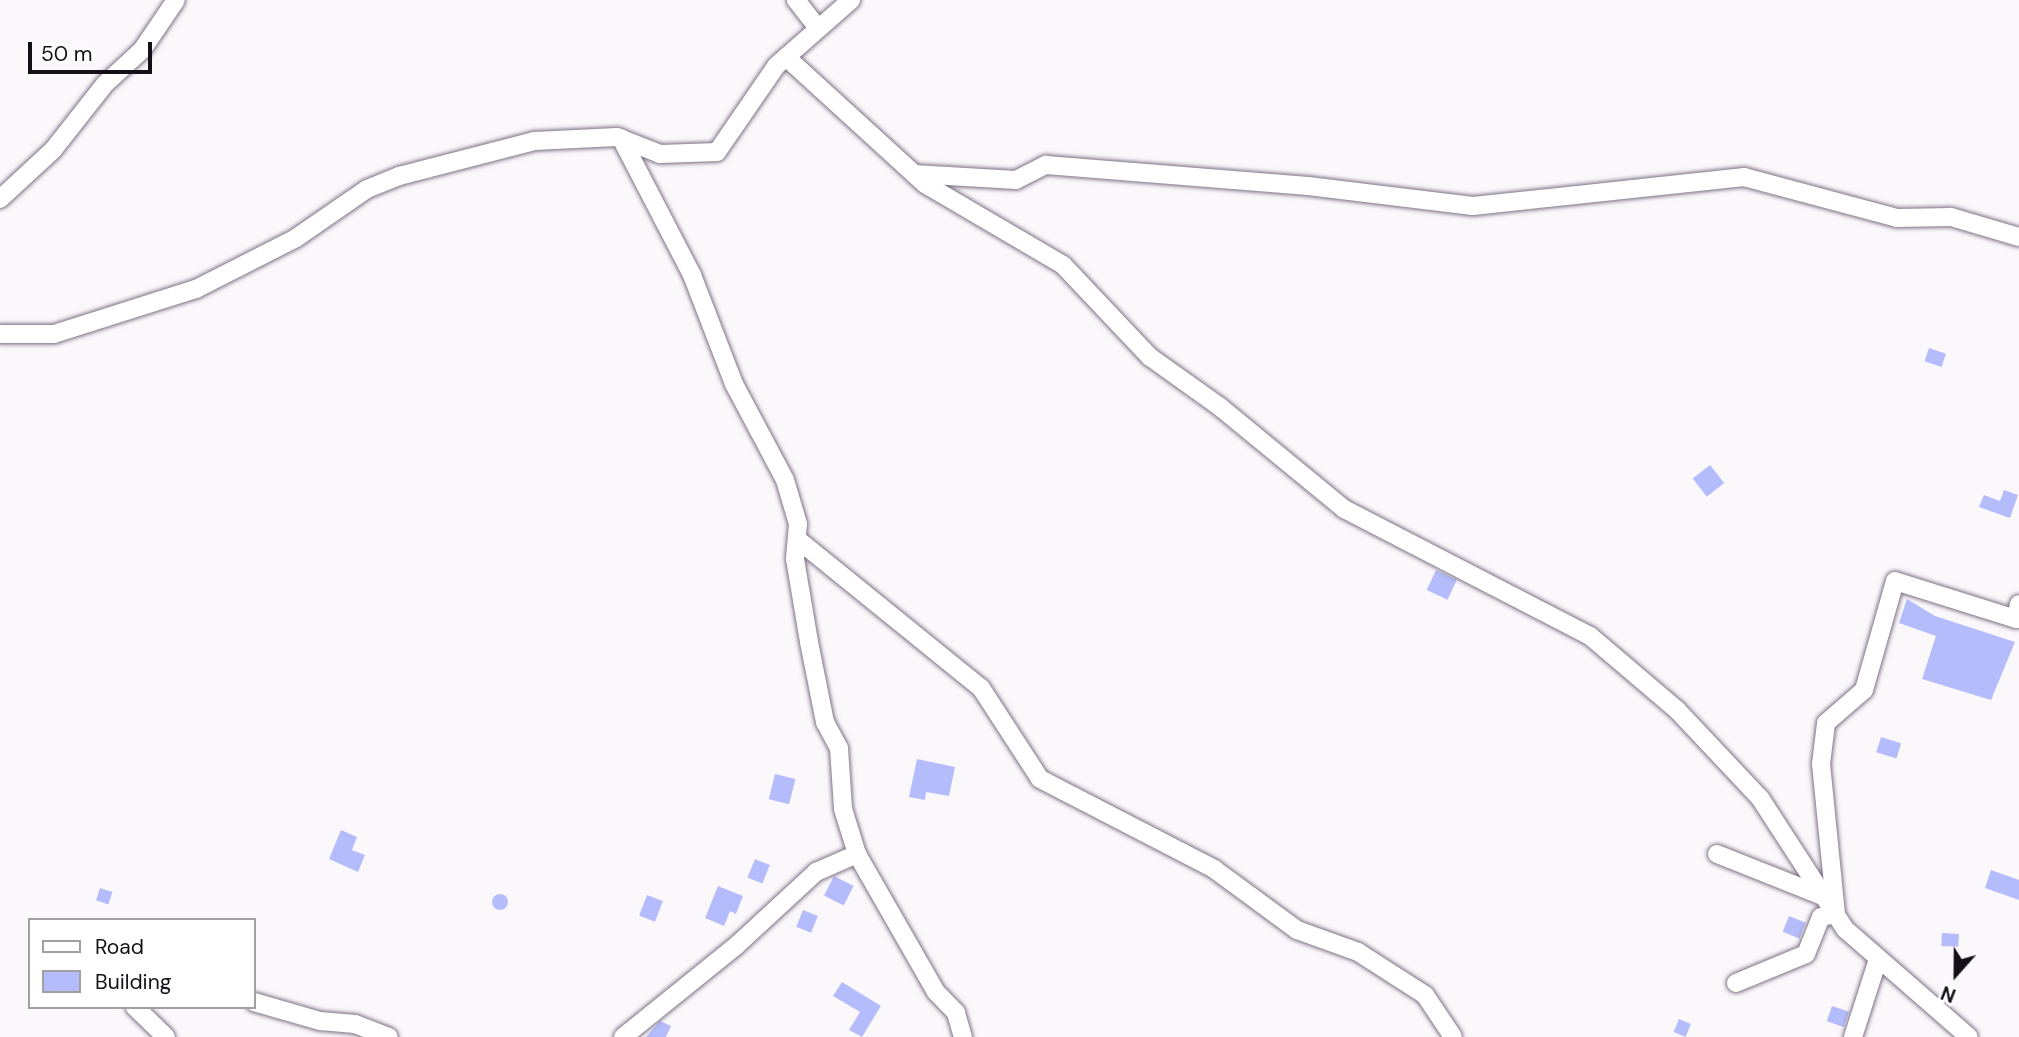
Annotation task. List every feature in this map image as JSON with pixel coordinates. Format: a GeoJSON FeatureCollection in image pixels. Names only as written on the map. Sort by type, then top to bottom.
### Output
{"type":"FeatureCollection","features":[{"type":"Feature","properties":{"kind":"street"},"geometry":{"type":"LineString","coordinates":[[0,199],[53,150],[105,84],[142,50],[176,0]]}},
{"type":"Feature","properties":{"kind":"street"},"geometry":{"type":"LineString","coordinates":[[796,0],[817,27]]}},
{"type":"Feature","properties":{"kind":"street"},"geometry":{"type":"LineString","coordinates":[[0,334],[54,334],[196,289],[253,264],[367,189],[399,176],[534,141],[621,138],[660,154],[717,152],[786,57],[817,27],[851,0]]}},
{"type":"Feature","properties":{"kind":"street"},"geometry":{"type":"LineString","coordinates":[[786,57],[914,174],[1063,265],[1150,357],[1220,407],[1344,509],[1590,636],[1676,710],[1760,798],[1836,914],[1878,959],[1947,1029],[1969,1037]]}},
{"type":"Feature","properties":{"kind":"street"},"geometry":{"type":"LineString","coordinates":[[621,138],[692,275],[734,384],[785,480],[798,524],[795,559],[809,642],[825,722],[839,748],[843,809],[858,854],[936,992],[956,1013],[963,1037]]}},
{"type":"Feature","properties":{"kind":"street"},"geometry":{"type":"LineString","coordinates":[[914,174],[1016,180],[1046,165],[1308,186],[1473,206],[1744,177],[1897,218],[1951,217],[2019,237]]}},
{"type":"Feature","properties":{"kind":"street"},"geometry":{"type":"LineString","coordinates":[[797,539],[981,688],[1040,779],[1214,869],[1297,930],[1358,952],[1425,995],[1453,1037]]}},
{"type":"Feature","properties":{"kind":"street"},"geometry":{"type":"LineString","coordinates":[[1836,914],[1821,764],[1826,723],[1864,690],[1895,581],[2016,619],[2019,604]]}},
{"type":"Feature","properties":{"kind":"street"},"geometry":{"type":"LineString","coordinates":[[623,1037],[737,946],[816,872],[858,854]]}},
{"type":"Feature","properties":{"kind":"street"},"geometry":{"type":"LineString","coordinates":[[1717,854],[1825,897]]}},
{"type":"Feature","properties":{"kind":"street"},"geometry":{"type":"LineString","coordinates":[[1736,984],[1806,954],[1821,917],[1836,914]]}},
{"type":"Feature","properties":{"kind":"street"},"geometry":{"type":"LineString","coordinates":[[1853,1037],[1878,959]]}},
{"type":"Feature","properties":{"kind":"street"},"geometry":{"type":"LineString","coordinates":[[256,1003],[320,1021],[355,1024],[389,1037]]}},
{"type":"Feature","properties":{"kind":"street"},"geometry":{"type":"LineString","coordinates":[[137,1009],[166,1037]]}},
{"type":"Feature","properties":{"kind":"building"},"geometry":{"type":"Polygon","coordinates":[[[1929,348],[1946,354],[1941,367],[1924,361],[1929,348]]]}},
{"type":"Feature","properties":{"kind":"building"},"geometry":{"type":"Polygon","coordinates":[[[1710,465],[1724,483],[1707,497],[1693,479],[1710,465]]]}},
{"type":"Feature","properties":{"kind":"building"},"geometry":{"type":"Polygon","coordinates":[[[2004,490],[2018,495],[2010,518],[1979,507],[1984,495],[2000,501],[2004,490]]]}},
{"type":"Feature","properties":{"kind":"building"},"geometry":{"type":"Polygon","coordinates":[[[1436,570],[1457,580],[1448,600],[1427,590],[1436,570]]]}},
{"type":"Feature","properties":{"kind":"building"},"geometry":{"type":"Polygon","coordinates":[[[1907,599],[1935,616],[2015,642],[1991,700],[1922,679],[1936,636],[1899,623],[1907,599]]]}},
{"type":"Feature","properties":{"kind":"building"},"geometry":{"type":"Polygon","coordinates":[[[1881,737],[1901,743],[1896,758],[1876,752],[1881,737]]]}},
{"type":"Feature","properties":{"kind":"building"},"geometry":{"type":"Polygon","coordinates":[[[917,759],[955,767],[949,796],[926,792],[925,800],[909,797],[917,759]]]}},
{"type":"Feature","properties":{"kind":"building"},"geometry":{"type":"Polygon","coordinates":[[[775,774],[795,779],[789,804],[769,799],[775,774]]]}},
{"type":"Feature","properties":{"kind":"building"},"geometry":{"type":"Polygon","coordinates":[[[341,830],[357,837],[352,850],[365,855],[358,872],[329,859],[341,830]]]}},
{"type":"Feature","properties":{"kind":"building"},"geometry":{"type":"Polygon","coordinates":[[[755,859],[770,865],[762,884],[748,878],[755,859]]]}},
{"type":"Feature","properties":{"kind":"building"},"geometry":{"type":"Polygon","coordinates":[[[1991,870],[2019,880],[2019,900],[1985,888],[1991,870]]]}},
{"type":"Feature","properties":{"kind":"building"},"geometry":{"type":"Polygon","coordinates":[[[834,876],[854,886],[844,906],[824,896],[834,876]]]}},
{"type":"Feature","properties":{"kind":"building"},"geometry":{"type":"Polygon","coordinates":[[[718,886],[743,896],[736,914],[730,911],[724,926],[705,918],[718,886]]]}},
{"type":"Feature","properties":{"kind":"building"},"geometry":{"type":"Polygon","coordinates":[[[100,888],[112,892],[108,904],[96,900],[100,888]]]}},
{"type":"Feature","properties":{"kind":"building"},"geometry":{"type":"Polygon","coordinates":[[[497,894],[503,894],[508,902],[506,908],[497,910],[492,905],[492,899],[497,894]]]}},
{"type":"Feature","properties":{"kind":"building"},"geometry":{"type":"Polygon","coordinates":[[[647,895],[663,901],[655,922],[639,916],[647,895]]]}},
{"type":"Feature","properties":{"kind":"building"},"geometry":{"type":"Polygon","coordinates":[[[803,910],[818,916],[811,933],[796,927],[803,910]]]}},
{"type":"Feature","properties":{"kind":"building"},"geometry":{"type":"Polygon","coordinates":[[[1789,916],[1806,923],[1799,939],[1783,932],[1789,916]]]}},
{"type":"Feature","properties":{"kind":"building"},"geometry":{"type":"Polygon","coordinates":[[[1942,933],[1959,934],[1958,947],[1941,946],[1942,933]]]}},
{"type":"Feature","properties":{"kind":"building"},"geometry":{"type":"Polygon","coordinates":[[[842,982],[881,1006],[862,1037],[849,1030],[860,1012],[833,996],[842,982]]]}},
{"type":"Feature","properties":{"kind":"building"},"geometry":{"type":"Polygon","coordinates":[[[1832,1006],[1849,1012],[1844,1027],[1827,1021],[1832,1006]]]}},
{"type":"Feature","properties":{"kind":"building"},"geometry":{"type":"Polygon","coordinates":[[[1679,1019],[1691,1024],[1685,1037],[1674,1032],[1679,1019]]]}},
{"type":"Feature","properties":{"kind":"building"},"geometry":{"type":"Polygon","coordinates":[[[660,1021],[671,1026],[666,1037],[646,1037],[660,1021]]]}}]}
